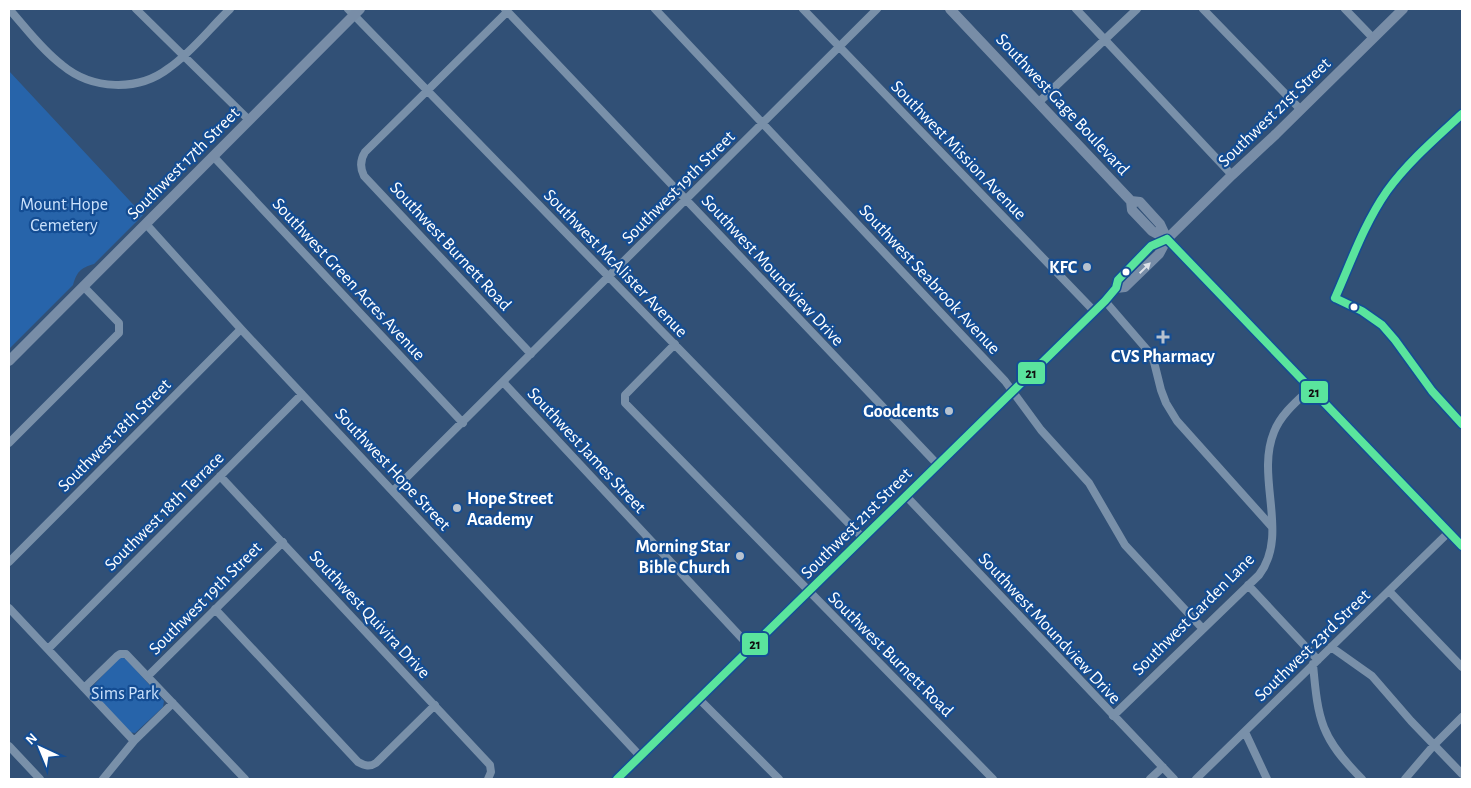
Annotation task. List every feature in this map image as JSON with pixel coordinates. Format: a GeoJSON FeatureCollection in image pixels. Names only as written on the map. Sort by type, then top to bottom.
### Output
{"type":"FeatureCollection","features":[{"type":"Feature","properties":{"kind":"main road","name":"Southwest Gage Boulevard"},"geometry":{"type":"LineString","coordinates":[[950,9],[1131,201],[1132,210],[1152,232],[1167,239],[1462,546]]}},
{"type":"Feature","properties":{"kind":"main road","name":"Southwest 21st Street"},"geometry":{"type":"LineString","coordinates":[[617,779],[698,698],[809,592],[862,537],[1094,312],[1116,288],[1118,280],[1152,246],[1167,239],[1403,9]]}},
{"type":"Feature","properties":{"kind":"main road","name":"Southwest 17th Street"},"geometry":{"type":"LineString","coordinates":[[9,361],[249,120],[354,11]]}},
{"type":"Feature","properties":{"kind":"street"},"geometry":{"type":"LineString","coordinates":[[9,9],[62,66],[78,76],[98,83],[123,85],[147,80],[164,72],[183,56],[230,9]]}},
{"type":"Feature","properties":{"kind":"street"},"geometry":{"type":"LineString","coordinates":[[136,9],[249,120]]}},
{"type":"Feature","properties":{"kind":"street","name":"Southwest Seabrook Avenue"},"geometry":{"type":"LineString","coordinates":[[655,9],[1014,391],[1038,426],[1089,483],[1125,545],[1203,629]]}},
{"type":"Feature","properties":{"kind":"street","name":"Southwest Mission Avenue"},"geometry":{"type":"LineString","coordinates":[[803,9],[1094,312]]}},
{"type":"Feature","properties":{"kind":"street","name":"Southwest 19th Street"},"geometry":{"type":"LineString","coordinates":[[393,492],[877,9]]}},
{"type":"Feature","properties":{"kind":"street"},"geometry":{"type":"LineString","coordinates":[[1076,9],[1232,175]]}},
{"type":"Feature","properties":{"kind":"street"},"geometry":{"type":"LineString","coordinates":[[1039,102],[1136,9]]}},
{"type":"Feature","properties":{"kind":"street"},"geometry":{"type":"LineString","coordinates":[[1204,9],[1301,110]]}},
{"type":"Feature","properties":{"kind":"street"},"geometry":{"type":"LineString","coordinates":[[1345,9],[1373,38]]}},
{"type":"Feature","properties":{"kind":"street"},"geometry":{"type":"LineString","coordinates":[[427,91],[506,10]]}},
{"type":"Feature","properties":{"kind":"street","name":"Southwest Moundview Drive"},"geometry":{"type":"LineString","coordinates":[[506,10],[938,465]]}},
{"type":"Feature","properties":{"kind":"street","name":"Southwest McAlister Avenue"},"geometry":{"type":"LineString","coordinates":[[354,11],[427,91],[862,537]]}},
{"type":"Feature","properties":{"kind":"street","name":"Southwest Burnett Road"},"geometry":{"type":"LineString","coordinates":[[427,91],[364,154],[361,167],[364,176],[531,354]]}},
{"type":"Feature","properties":{"kind":"street","name":"Southwest Green Acres Avenue"},"geometry":{"type":"LineString","coordinates":[[213,156],[463,423]]}},
{"type":"Feature","properties":{"kind":"street","name":"Southwest Hope Street"},"geometry":{"type":"LineString","coordinates":[[146,224],[241,329],[640,756]]}},
{"type":"Feature","properties":{"kind":"street"},"geometry":{"type":"LineString","coordinates":[[9,443],[119,333],[119,324],[83,286]]}},
{"type":"Feature","properties":{"kind":"street"},"geometry":{"type":"LineString","coordinates":[[1105,300],[1149,352],[1163,396],[1177,421],[1272,527]]}},
{"type":"Feature","properties":{"kind":"street","name":"Southwest 18th Street"},"geometry":{"type":"LineString","coordinates":[[9,562],[241,329]]}},
{"type":"Feature","properties":{"kind":"street","name":"Southwest Burnett Road"},"geometry":{"type":"LineString","coordinates":[[675,344],[624,398],[626,404],[993,779]]}},
{"type":"Feature","properties":{"kind":"street","name":"Southwest James Street"},"geometry":{"type":"LineString","coordinates":[[503,382],[751,648]]}},
{"type":"Feature","properties":{"kind":"street","name":"Southwest Garden Lane"},"geometry":{"type":"LineString","coordinates":[[1113,716],[1259,575],[1269,558],[1272,548],[1268,453],[1276,426],[1287,411],[1310,388]]}},
{"type":"Feature","properties":{"kind":"street","name":"Southwest 18th Terrace"},"geometry":{"type":"LineString","coordinates":[[48,649],[302,394]]}},
{"type":"Feature","properties":{"kind":"street","name":"Southwest Quivira Drive"},"geometry":{"type":"LineString","coordinates":[[220,476],[490,765],[489,778]]}},
{"type":"Feature","properties":{"kind":"street","name":"Southwest Moundview Drive"},"geometry":{"type":"LineString","coordinates":[[906,496],[1174,779]]}},
{"type":"Feature","properties":{"kind":"street","name":"Southwest 23rd Street"},"geometry":{"type":"LineString","coordinates":[[1196,779],[1449,532]]}},
{"type":"Feature","properties":{"kind":"street","name":"Southwest 19th Street"},"geometry":{"type":"LineString","coordinates":[[148,676],[283,542]]}},
{"type":"Feature","properties":{"kind":"street"},"geometry":{"type":"LineString","coordinates":[[1248,585],[1316,662],[1316,700],[1324,729],[1338,754],[1362,779]]}},
{"type":"Feature","properties":{"kind":"street"},"geometry":{"type":"LineString","coordinates":[[1389,591],[1462,666]]}},
{"type":"Feature","properties":{"kind":"street"},"geometry":{"type":"LineString","coordinates":[[9,608],[134,741]]}},
{"type":"Feature","properties":{"kind":"street"},"geometry":{"type":"LineString","coordinates":[[216,609],[358,762],[367,766],[376,763],[435,705]]}},
{"type":"Feature","properties":{"kind":"street"},"geometry":{"type":"LineString","coordinates":[[1331,647],[1372,676],[1462,774]]}},
{"type":"Feature","properties":{"kind":"street"},"geometry":{"type":"LineString","coordinates":[[84,688],[120,654],[126,654],[245,779]]}},
{"type":"Feature","properties":{"kind":"street"},"geometry":{"type":"LineString","coordinates":[[698,698],[779,779]]}},
{"type":"Feature","properties":{"kind":"street"},"geometry":{"type":"LineString","coordinates":[[103,779],[134,741],[173,703]]}},
{"type":"Feature","properties":{"kind":"street"},"geometry":{"type":"LineString","coordinates":[[1405,779],[1434,745],[1462,717]]}},
{"type":"Feature","properties":{"kind":"street"},"geometry":{"type":"LineString","coordinates":[[1244,732],[1266,779]]}},
{"type":"Feature","properties":{"kind":"street"},"geometry":{"type":"LineString","coordinates":[[9,746],[40,779]]}},
{"type":"Feature","properties":{"kind":"street"},"geometry":{"type":"LineString","coordinates":[[1150,779],[1162,767]]}},
{"type":"Feature","properties":{"kind":"green space","name":"Mount Hope Cemetery"},"geometry":{"type":"Polygon","coordinates":[[[9,71],[143,215],[94,264],[80,271],[73,285],[9,349],[9,71]]]}},
{"type":"Feature","properties":{"kind":"green space","name":"Sims Park"},"geometry":{"type":"Polygon","coordinates":[[[120,657],[126,659],[164,701],[163,707],[135,733],[129,732],[90,689],[120,657]]]}},
{"type":"Feature","properties":{"kind":"transit line","name":"21"},"geometry":{"type":"LineString","coordinates":[[1335,298],[1365,230],[1387,191],[1413,160],[1462,114]]}},
{"type":"Feature","properties":{"kind":"transit line","name":"21"},"geometry":{"type":"LineString","coordinates":[[1167,239],[1462,546]]}},
{"type":"Feature","properties":{"kind":"transit line","name":"21"},"geometry":{"type":"LineString","coordinates":[[617,779],[1105,301],[1116,288],[1118,280],[1151,246],[1167,239]]}},
{"type":"Feature","properties":{"kind":"transit line","name":"21"},"geometry":{"type":"LineString","coordinates":[[1335,298],[1362,311],[1382,325],[1432,391],[1462,424]]}},
{"type":"Feature","properties":{"kind":"place","name":"KFC"},"geometry":{"type":"Point","coordinates":[1087,267]}},
{"type":"Feature","properties":{"kind":"place","name":"CVS Pharmacy"},"geometry":{"type":"Point","coordinates":[1163,337]}},
{"type":"Feature","properties":{"kind":"place","name":"Goodcents"},"geometry":{"type":"Point","coordinates":[949,411]}},
{"type":"Feature","properties":{"kind":"place","name":"Hope Street Academy"},"geometry":{"type":"Point","coordinates":[457,508]}},
{"type":"Feature","properties":{"kind":"place","name":"Morning Star Bible Church"},"geometry":{"type":"Point","coordinates":[740,556]}}]}
